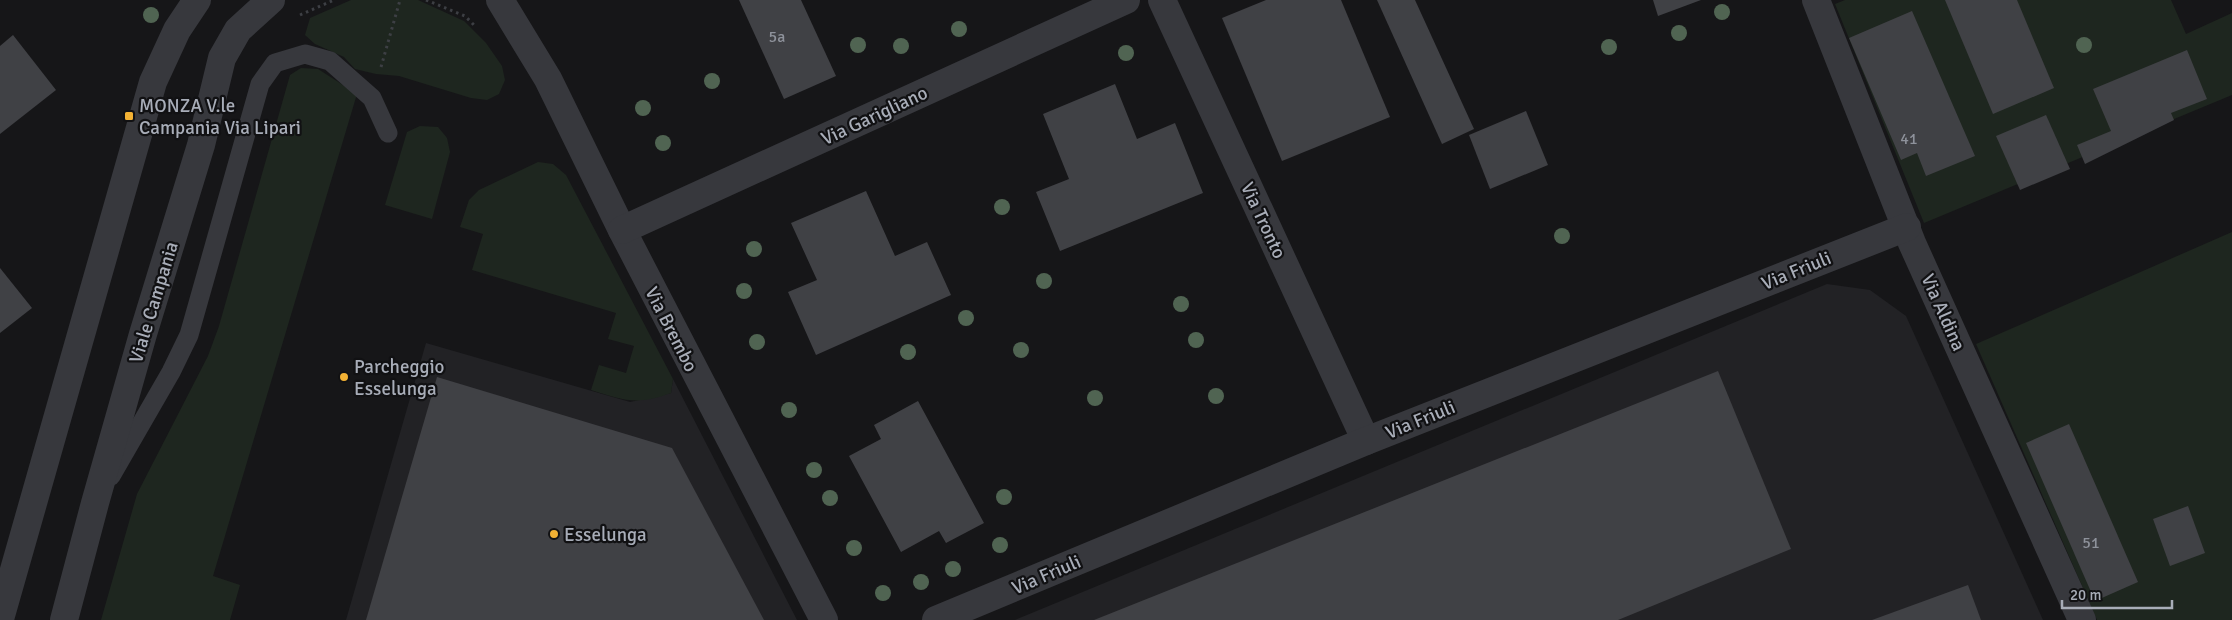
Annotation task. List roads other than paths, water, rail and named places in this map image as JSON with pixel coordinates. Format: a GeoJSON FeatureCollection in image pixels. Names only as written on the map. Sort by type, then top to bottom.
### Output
{"type":"FeatureCollection","features":[{"type":"Feature","properties":{"kind":"street"},"geometry":{"type":"LineString","coordinates":[[0,619],[153,82],[177,30],[197,0]]}},
{"type":"Feature","properties":{"kind":"street","name":"Viale Campania"},"geometry":{"type":"LineString","coordinates":[[64,620],[95,503],[201,145],[222,58],[238,30],[271,0]]}},
{"type":"Feature","properties":{"kind":"street","name":"Via Brembo"},"geometry":{"type":"LineString","coordinates":[[483,0],[522,36]]}},
{"type":"Feature","properties":{"kind":"street","name":"Via Brembo"},"geometry":{"type":"LineString","coordinates":[[500,0],[548,79],[622,230],[824,620]]}},
{"type":"Feature","properties":{"kind":"street","name":"Via Garigliano"},"geometry":{"type":"LineString","coordinates":[[622,230],[1126,0]]}},
{"type":"Feature","properties":{"kind":"street","name":"Via Tronto"},"geometry":{"type":"LineString","coordinates":[[1162,0],[1366,441]]}},
{"type":"Feature","properties":{"kind":"street","name":"Via Aldina"},"geometry":{"type":"LineString","coordinates":[[1816,0],[1912,243],[2082,620]]}},
{"type":"Feature","properties":{"kind":"street","name":"Via Friuli"},"geometry":{"type":"LineString","coordinates":[[936,620],[1366,441],[1907,227]]}},
{"type":"Feature","properties":{"kind":"lane"},"geometry":{"type":"LineString","coordinates":[[95,503],[171,372],[189,335],[260,84],[275,63],[305,54],[330,61],[372,98],[388,133]]}},
{"type":"Feature","properties":{"kind":"place","name":"MONZA V.le Campania Via Lipari"},"geometry":{"type":"Point","coordinates":[129,116]}},
{"type":"Feature","properties":{"kind":"place","name":"Parcheggio Esselunga"},"geometry":{"type":"Point","coordinates":[344,377]}},
{"type":"Feature","properties":{"kind":"place","name":"Esselunga"},"geometry":{"type":"Point","coordinates":[554,534]}}]}
